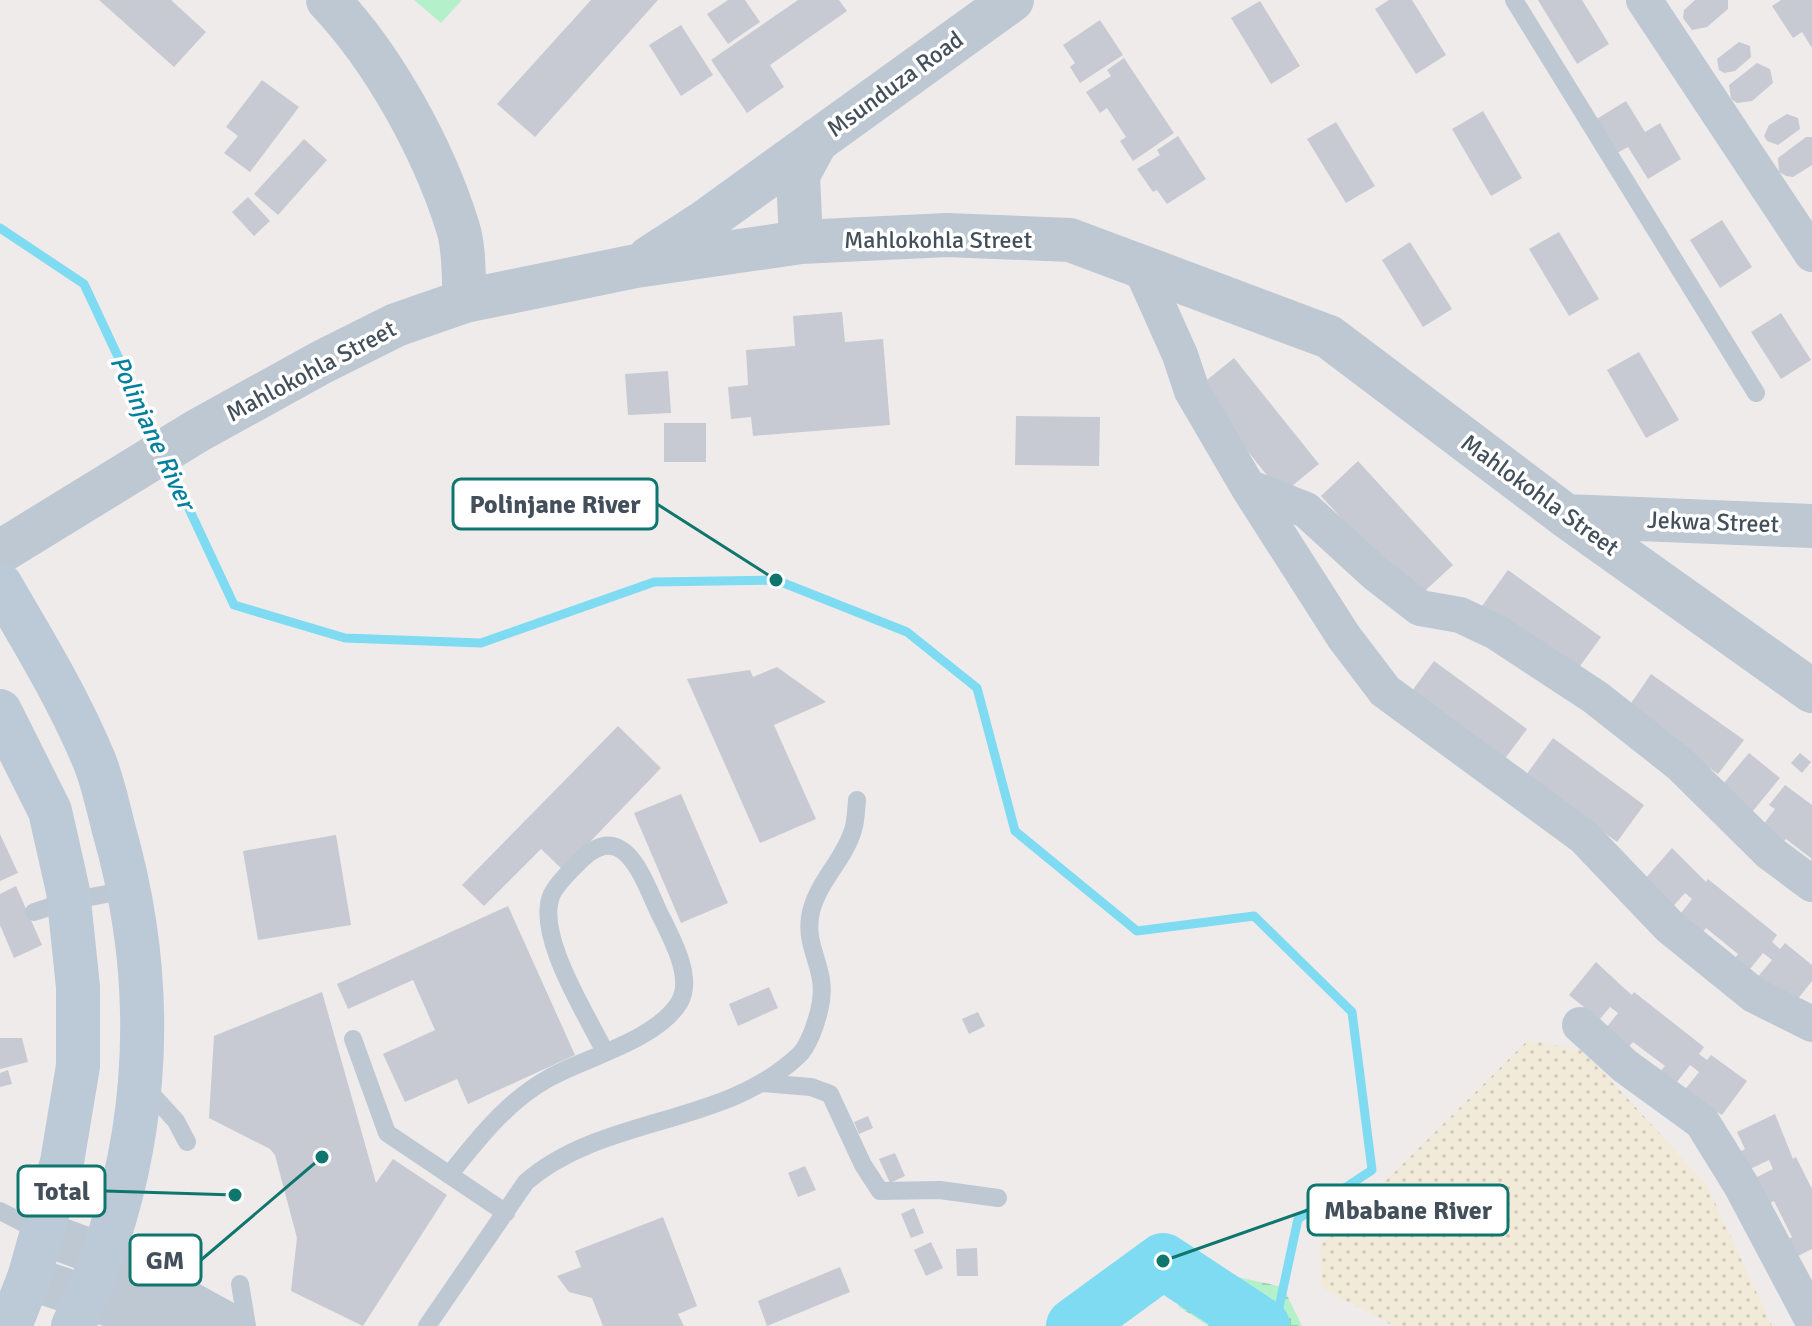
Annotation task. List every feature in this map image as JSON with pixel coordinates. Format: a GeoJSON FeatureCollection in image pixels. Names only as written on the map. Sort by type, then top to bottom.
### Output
{"type":"FeatureCollection","features":[{"type":"Feature","properties":{"kind":"main road"},"geometry":{"type":"LineString","coordinates":[[0,584],[58,682],[96,764],[131,889],[144,1021],[137,1129],[124,1194],[80,1312]]}},
{"type":"Feature","properties":{"kind":"main road"},"geometry":{"type":"LineString","coordinates":[[0,711],[50,811],[52,907],[78,987],[78,1066],[62,1162],[29,1278],[10,1326]]}},
{"type":"Feature","properties":{"kind":"street"},"geometry":{"type":"LineString","coordinates":[[328,0],[354,27],[422,139],[459,230],[465,301]]}},
{"type":"Feature","properties":{"kind":"street","name":"Msunduza Road"},"geometry":{"type":"LineString","coordinates":[[636,266],[703,223],[1012,0]]}},
{"type":"Feature","properties":{"kind":"street"},"geometry":{"type":"LineString","coordinates":[[1644,0],[1812,254]]}},
{"type":"Feature","properties":{"kind":"street","name":"Msunduza Road"},"geometry":{"type":"LineString","coordinates":[[801,242],[798,175],[817,140]]}},
{"type":"Feature","properties":{"kind":"street","name":"Mahlokohla Street"},"geometry":{"type":"LineString","coordinates":[[0,552],[197,431],[396,325],[465,301],[636,266],[801,242],[947,235],[1070,240],[1329,337],[1566,516],[1812,691]]}},
{"type":"Feature","properties":{"kind":"street"},"geometry":{"type":"LineString","coordinates":[[1141,268],[1180,355],[1192,391],[1248,487],[1344,637],[1385,691],[1584,837],[1670,927],[1754,995],[1812,1024]]}},
{"type":"Feature","properties":{"kind":"street"},"geometry":{"type":"LineString","coordinates":[[1248,487],[1306,510],[1376,574],[1420,608],[1460,615],[1496,632],[1595,697],[1680,764],[1769,852],[1812,884]]}},
{"type":"Feature","properties":{"kind":"street","name":"Jekwa Street"},"geometry":{"type":"LineString","coordinates":[[1566,516],[1812,526]]}},
{"type":"Feature","properties":{"kind":"street"},"geometry":{"type":"LineString","coordinates":[[1580,1025],[1625,1066],[1702,1122],[1741,1185],[1812,1319]]}},
{"type":"Feature","properties":{"kind":"street"},"geometry":{"type":"LineString","coordinates":[[43,1233],[102,1255],[230,1326]]}},
{"type":"Feature","properties":{"kind":"street"},"geometry":{"type":"LineString","coordinates":[[29,1278],[80,1312],[173,1326]]}},
{"type":"Feature","properties":{"kind":"lane"},"geometry":{"type":"LineString","coordinates":[[1514,0],[1756,393]]}},
{"type":"Feature","properties":{"kind":"lane"},"geometry":{"type":"LineString","coordinates":[[427,1326],[526,1182],[546,1164],[592,1141],[658,1123],[762,1083],[802,1053],[819,1013],[824,982],[809,931],[811,912],[854,830],[857,800]]}},
{"type":"Feature","properties":{"kind":"lane"},"geometry":{"type":"LineString","coordinates":[[449,1175],[487,1128],[515,1100],[548,1079],[605,1052],[667,1019],[682,1000],[684,976],[637,865],[625,850],[610,846],[593,849],[563,879],[551,895],[547,923],[553,945],[605,1052]]}},
{"type":"Feature","properties":{"kind":"lane"},"geometry":{"type":"LineString","coordinates":[[52,907],[131,889]]}},
{"type":"Feature","properties":{"kind":"lane"},"geometry":{"type":"LineString","coordinates":[[353,1039],[387,1133],[506,1213]]}},
{"type":"Feature","properties":{"kind":"lane"},"geometry":{"type":"LineString","coordinates":[[140,1081],[176,1121],[187,1142]]}},
{"type":"Feature","properties":{"kind":"lane"},"geometry":{"type":"LineString","coordinates":[[762,1083],[811,1087],[830,1094],[863,1165],[880,1191],[940,1190],[998,1198]]}},
{"type":"Feature","properties":{"kind":"lane"},"geometry":{"type":"LineString","coordinates":[[0,1211],[43,1233]]}},
{"type":"Feature","properties":{"kind":"lane"},"geometry":{"type":"LineString","coordinates":[[240,1284],[247,1326]]}},
{"type":"Feature","properties":{"kind":"green space"},"geometry":{"type":"Polygon","coordinates":[[[414,0],[462,0],[441,23],[414,0]]]}},
{"type":"Feature","properties":{"kind":"green space"},"geometry":{"type":"Polygon","coordinates":[[[1163,1261],[1283,1287],[1302,1326],[1209,1326],[1179,1307],[1163,1261]]]}},
{"type":"Feature","properties":{"kind":"sand"},"geometry":{"type":"Polygon","coordinates":[[[1528,1040],[1584,1051],[1707,1185],[1772,1326],[1393,1326],[1322,1288],[1320,1246],[1528,1040]]]}},
{"type":"Feature","properties":{"kind":"building"},"geometry":{"type":"Polygon","coordinates":[[[99,0],[171,0],[206,32],[174,67],[99,0]]]}},
{"type":"Feature","properties":{"kind":"building"},"geometry":{"type":"Polygon","coordinates":[[[591,0],[658,0],[535,137],[497,104],[591,0]]]}},
{"type":"Feature","properties":{"kind":"building"},"geometry":{"type":"Polygon","coordinates":[[[728,0],[745,0],[760,22],[728,44],[707,14],[728,0]]]}},
{"type":"Feature","properties":{"kind":"building"},"geometry":{"type":"Polygon","coordinates":[[[798,0],[839,0],[847,11],[770,65],[784,87],[747,113],[711,60],[798,0]]]}},
{"type":"Feature","properties":{"kind":"building"},"geometry":{"type":"Polygon","coordinates":[[[1389,0],[1412,0],[1446,55],[1416,74],[1375,9],[1389,0]]]}},
{"type":"Feature","properties":{"kind":"building"},"geometry":{"type":"Polygon","coordinates":[[[1538,0],[1582,0],[1609,44],[1577,64],[1538,0]]]}},
{"type":"Feature","properties":{"kind":"building"},"geometry":{"type":"Polygon","coordinates":[[[1695,0],[1728,0],[1728,9],[1707,27],[1692,30],[1683,18],[1684,10],[1695,0]]]}},
{"type":"Feature","properties":{"kind":"building"},"geometry":{"type":"Polygon","coordinates":[[[1781,0],[1812,0],[1812,48],[1802,32],[1793,38],[1772,6],[1781,0]]]}},
{"type":"Feature","properties":{"kind":"building"},"geometry":{"type":"Polygon","coordinates":[[[1260,1],[1300,66],[1271,84],[1231,18],[1260,1]]]}},
{"type":"Feature","properties":{"kind":"building"},"geometry":{"type":"Polygon","coordinates":[[[1100,20],[1123,55],[1080,83],[1070,67],[1075,63],[1063,45],[1100,20]]]}},
{"type":"Feature","properties":{"kind":"building"},"geometry":{"type":"Polygon","coordinates":[[[681,25],[713,75],[681,96],[649,45],[681,25]]]}},
{"type":"Feature","properties":{"kind":"building"},"geometry":{"type":"Polygon","coordinates":[[[1739,42],[1750,46],[1751,57],[1735,71],[1724,73],[1719,70],[1717,59],[1739,42]]]}},
{"type":"Feature","properties":{"kind":"building"},"geometry":{"type":"Polygon","coordinates":[[[1124,58],[1174,133],[1133,161],[1120,141],[1126,137],[1107,108],[1100,113],[1086,92],[1111,76],[1107,70],[1124,58]]]}},
{"type":"Feature","properties":{"kind":"building"},"geometry":{"type":"Polygon","coordinates":[[[1757,63],[1770,69],[1773,83],[1752,101],[1737,103],[1731,99],[1729,85],[1757,63]]]}},
{"type":"Feature","properties":{"kind":"building"},"geometry":{"type":"Polygon","coordinates":[[[262,80],[299,107],[250,172],[224,153],[238,136],[226,127],[262,80]]]}},
{"type":"Feature","properties":{"kind":"building"},"geometry":{"type":"Polygon","coordinates":[[[1626,101],[1645,132],[1660,123],[1681,159],[1648,179],[1628,147],[1615,154],[1595,120],[1626,101]]]}},
{"type":"Feature","properties":{"kind":"building"},"geometry":{"type":"Polygon","coordinates":[[[1483,111],[1522,178],[1491,196],[1452,129],[1483,111]]]}},
{"type":"Feature","properties":{"kind":"building"},"geometry":{"type":"Polygon","coordinates":[[[1787,114],[1798,118],[1800,129],[1778,145],[1767,141],[1764,136],[1769,125],[1787,114]]]}},
{"type":"Feature","properties":{"kind":"building"},"geometry":{"type":"Polygon","coordinates":[[[1336,122],[1375,186],[1346,203],[1307,139],[1336,122]]]}},
{"type":"Feature","properties":{"kind":"building"},"geometry":{"type":"Polygon","coordinates":[[[1178,136],[1206,179],[1167,204],[1157,190],[1153,192],[1137,169],[1160,155],[1157,150],[1178,136]]]}},
{"type":"Feature","properties":{"kind":"building"},"geometry":{"type":"Polygon","coordinates":[[[1806,137],[1812,137],[1812,165],[1793,177],[1779,172],[1778,158],[1806,137]]]}},
{"type":"Feature","properties":{"kind":"building"},"geometry":{"type":"Polygon","coordinates":[[[304,139],[327,160],[278,215],[254,194],[304,139]]]}},
{"type":"Feature","properties":{"kind":"building"},"geometry":{"type":"Polygon","coordinates":[[[248,197],[270,221],[254,236],[232,212],[248,197]]]}},
{"type":"Feature","properties":{"kind":"building"},"geometry":{"type":"Polygon","coordinates":[[[1722,220],[1752,267],[1720,288],[1690,240],[1722,220]]]}},
{"type":"Feature","properties":{"kind":"building"},"geometry":{"type":"Polygon","coordinates":[[[1559,232],[1599,299],[1569,316],[1529,249],[1559,232]]]}},
{"type":"Feature","properties":{"kind":"building"},"geometry":{"type":"Polygon","coordinates":[[[1410,242],[1452,309],[1423,327],[1382,260],[1410,242]]]}},
{"type":"Feature","properties":{"kind":"building"},"geometry":{"type":"Polygon","coordinates":[[[842,312],[845,342],[883,339],[890,425],[753,436],[751,417],[731,419],[728,387],[748,385],[746,350],[795,346],[793,316],[842,312]]]}},
{"type":"Feature","properties":{"kind":"building"},"geometry":{"type":"Polygon","coordinates":[[[1781,313],[1811,360],[1781,379],[1751,332],[1781,313]]]}},
{"type":"Feature","properties":{"kind":"building"},"geometry":{"type":"Polygon","coordinates":[[[1639,352],[1679,420],[1646,438],[1607,370],[1639,352]]]}},
{"type":"Feature","properties":{"kind":"building"},"geometry":{"type":"Polygon","coordinates":[[[1234,358],[1319,464],[1282,494],[1197,388],[1234,358]]]}},
{"type":"Feature","properties":{"kind":"building"},"geometry":{"type":"Polygon","coordinates":[[[668,371],[671,413],[628,415],[625,374],[668,371]]]}},
{"type":"Feature","properties":{"kind":"building"},"geometry":{"type":"Polygon","coordinates":[[[1016,416],[1100,417],[1099,466],[1015,465],[1016,416]]]}},
{"type":"Feature","properties":{"kind":"building"},"geometry":{"type":"Polygon","coordinates":[[[664,423],[706,423],[706,462],[664,462],[664,423]]]}},
{"type":"Feature","properties":{"kind":"building"},"geometry":{"type":"Polygon","coordinates":[[[1358,461],[1453,565],[1416,599],[1321,496],[1358,461]]]}},
{"type":"Feature","properties":{"kind":"building"},"geometry":{"type":"Polygon","coordinates":[[[1508,570],[1601,637],[1575,673],[1482,606],[1508,570]]]}},
{"type":"Feature","properties":{"kind":"building"},"geometry":{"type":"Polygon","coordinates":[[[1434,661],[1527,729],[1501,764],[1409,695],[1434,661]]]}},
{"type":"Feature","properties":{"kind":"building"},"geometry":{"type":"Polygon","coordinates":[[[777,667],[826,702],[774,725],[816,819],[760,843],[687,679],[750,670],[753,677],[777,667]]]}},
{"type":"Feature","properties":{"kind":"building"},"geometry":{"type":"Polygon","coordinates":[[[1651,674],[1744,740],[1718,774],[1627,709],[1651,674]]]}},
{"type":"Feature","properties":{"kind":"building"},"geometry":{"type":"Polygon","coordinates":[[[618,726],[661,768],[563,870],[541,849],[484,906],[462,885],[618,726]]]}},
{"type":"Feature","properties":{"kind":"building"},"geometry":{"type":"Polygon","coordinates":[[[1553,738],[1644,805],[1617,842],[1526,775],[1553,738]]]}},
{"type":"Feature","properties":{"kind":"building"},"geometry":{"type":"Polygon","coordinates":[[[1749,753],[1780,778],[1748,817],[1723,784],[1749,753]]]}},
{"type":"Feature","properties":{"kind":"building"},"geometry":{"type":"Polygon","coordinates":[[[1800,753],[1811,762],[1802,773],[1791,763],[1800,753]]]}},
{"type":"Feature","properties":{"kind":"building"},"geometry":{"type":"Polygon","coordinates":[[[1785,785],[1812,805],[1812,859],[1786,839],[1781,845],[1760,829],[1775,809],[1769,805],[1785,785]]]}},
{"type":"Feature","properties":{"kind":"building"},"geometry":{"type":"Polygon","coordinates":[[[681,794],[728,903],[681,923],[634,813],[681,794]]]}},
{"type":"Feature","properties":{"kind":"building"},"geometry":{"type":"Polygon","coordinates":[[[0,834],[18,873],[0,881],[0,834]]]}},
{"type":"Feature","properties":{"kind":"building"},"geometry":{"type":"Polygon","coordinates":[[[336,835],[351,925],[258,940],[243,851],[336,835]]]}},
{"type":"Feature","properties":{"kind":"building"},"geometry":{"type":"Polygon","coordinates":[[[1672,848],[1706,882],[1708,879],[1777,935],[1772,942],[1780,949],[1785,943],[1812,965],[1812,981],[1793,1005],[1755,980],[1772,960],[1763,953],[1746,974],[1732,962],[1738,954],[1706,928],[1700,936],[1677,918],[1692,899],[1685,893],[1668,912],[1644,880],[1672,848]]]}},
{"type":"Feature","properties":{"kind":"building"},"geometry":{"type":"Polygon","coordinates":[[[1812,859],[1812,874],[1805,868],[1812,859]]]}},
{"type":"Feature","properties":{"kind":"building"},"geometry":{"type":"Polygon","coordinates":[[[16,886],[42,945],[14,958],[0,925],[0,894],[16,886]]]}},
{"type":"Feature","properties":{"kind":"building"},"geometry":{"type":"Polygon","coordinates":[[[508,906],[575,1055],[468,1104],[457,1079],[405,1102],[383,1054],[435,1030],[413,980],[348,1009],[337,984],[508,906]]]}},
{"type":"Feature","properties":{"kind":"building"},"geometry":{"type":"Polygon","coordinates":[[[1596,962],[1632,995],[1634,992],[1704,1047],[1699,1054],[1707,1060],[1711,1055],[1747,1081],[1722,1115],[1683,1092],[1699,1072],[1690,1065],[1674,1086],[1658,1074],[1665,1066],[1633,1042],[1626,1050],[1603,1032],[1618,1013],[1610,1007],[1594,1026],[1579,1014],[1584,1007],[1569,995],[1596,962]]]}},
{"type":"Feature","properties":{"kind":"building"},"geometry":{"type":"Polygon","coordinates":[[[769,987],[778,1008],[738,1026],[729,1004],[769,987]]]}},
{"type":"Feature","properties":{"kind":"building"},"geometry":{"type":"Polygon","coordinates":[[[322,992],[376,1183],[393,1159],[447,1195],[363,1326],[291,1291],[297,1238],[275,1155],[270,1149],[209,1118],[214,1036],[322,992]]]}},
{"type":"Feature","properties":{"kind":"building"},"geometry":{"type":"Polygon","coordinates":[[[978,1012],[985,1026],[969,1034],[962,1019],[978,1012]]]}},
{"type":"Feature","properties":{"kind":"building"},"geometry":{"type":"Polygon","coordinates":[[[0,1038],[22,1038],[28,1062],[0,1069],[0,1038]]]}},
{"type":"Feature","properties":{"kind":"building"},"geometry":{"type":"Polygon","coordinates":[[[8,1070],[12,1084],[0,1087],[0,1073],[8,1070]]]}},
{"type":"Feature","properties":{"kind":"building"},"geometry":{"type":"Polygon","coordinates":[[[1775,1114],[1793,1159],[1796,1157],[1812,1189],[1812,1249],[1792,1259],[1783,1242],[1792,1237],[1774,1201],[1765,1206],[1751,1180],[1773,1169],[1769,1160],[1746,1171],[1738,1153],[1745,1149],[1737,1132],[1775,1114]]]}},
{"type":"Feature","properties":{"kind":"building"},"geometry":{"type":"Polygon","coordinates":[[[868,1116],[873,1128],[859,1134],[854,1122],[868,1116]]]}},
{"type":"Feature","properties":{"kind":"building"},"geometry":{"type":"Polygon","coordinates":[[[895,1153],[905,1176],[890,1183],[879,1159],[895,1153]]]}},
{"type":"Feature","properties":{"kind":"building"},"geometry":{"type":"Polygon","coordinates":[[[805,1166],[816,1190],[798,1197],[788,1173],[805,1166]]]}},
{"type":"Feature","properties":{"kind":"building"},"geometry":{"type":"Polygon","coordinates":[[[914,1208],[924,1233],[911,1238],[901,1214],[914,1208]]]}},
{"type":"Feature","properties":{"kind":"building"},"geometry":{"type":"Polygon","coordinates":[[[663,1217],[697,1306],[678,1314],[684,1326],[603,1326],[592,1298],[569,1292],[557,1276],[581,1267],[575,1251],[663,1217]]]}},
{"type":"Feature","properties":{"kind":"building"},"geometry":{"type":"Polygon","coordinates":[[[931,1242],[943,1268],[926,1276],[914,1250],[931,1242]]]}},
{"type":"Feature","properties":{"kind":"building"},"geometry":{"type":"Polygon","coordinates":[[[977,1248],[978,1276],[957,1276],[956,1249],[977,1248]]]}},
{"type":"Feature","properties":{"kind":"building"},"geometry":{"type":"Polygon","coordinates":[[[840,1267],[850,1292],[767,1326],[758,1301],[840,1267]]]}},
{"type":"Feature","properties":{"kind":"waterway","name":"Polinjane River"},"geometry":{"type":"LineString","coordinates":[[0,228],[84,284],[157,440]]}},
{"type":"Feature","properties":{"kind":"waterway","name":"Polinjane River"},"geometry":{"type":"LineString","coordinates":[[168,464],[234,605],[345,638],[481,643],[654,582],[776,580],[907,632],[977,688],[1015,831],[1137,931],[1254,916],[1352,1012],[1372,1170],[1298,1219],[1275,1326]]}},
{"type":"Feature","properties":{"kind":"waterway"},"geometry":{"type":"LineString","coordinates":[[1074,1326],[1163,1261],[1262,1326]]}},
{"type":"Feature","properties":{"kind":"place","name":"Polinjane River"},"geometry":{"type":"Point","coordinates":[776,580]}},
{"type":"Feature","properties":{"kind":"place","name":"GM"},"geometry":{"type":"Point","coordinates":[322,1157]}},
{"type":"Feature","properties":{"kind":"place","name":"Total"},"geometry":{"type":"Point","coordinates":[235,1195]}},
{"type":"Feature","properties":{"kind":"place","name":"Mbabane River"},"geometry":{"type":"Point","coordinates":[1163,1261]}}]}
